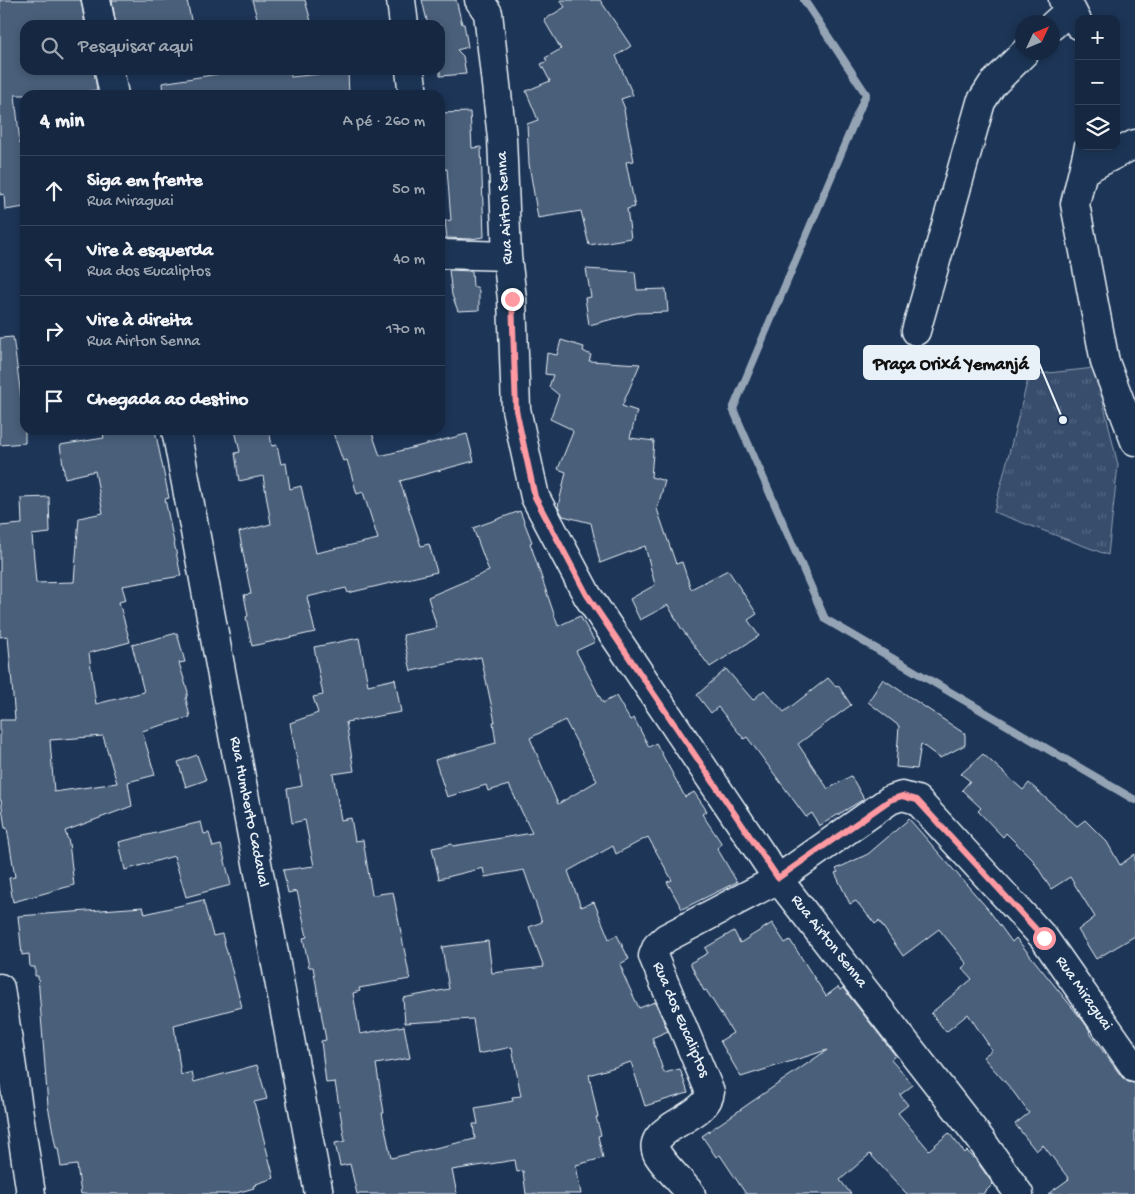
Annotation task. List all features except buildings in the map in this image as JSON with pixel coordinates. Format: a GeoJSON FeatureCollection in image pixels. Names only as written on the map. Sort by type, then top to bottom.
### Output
{"type":"FeatureCollection","features":[{"type":"Feature","properties":{"kind":"street"},"geometry":{"type":"LineString","coordinates":[[96,0],[100,20]]}},
{"type":"Feature","properties":{"kind":"street"},"geometry":{"type":"LineString","coordinates":[[401,0],[403,20]]}},
{"type":"Feature","properties":{"kind":"street","name":"Rua Airton Senna"},"geometry":{"type":"LineString","coordinates":[[479,0],[488,13],[502,138],[507,256],[512,299],[516,410],[535,497],[587,595],[778,878],[981,1140],[1020,1194]]}},
{"type":"Feature","properties":{"kind":"street"},"geometry":{"type":"LineString","coordinates":[[916,331],[982,102],[992,85],[1018,60]]}},
{"type":"Feature","properties":{"kind":"street"},"geometry":{"type":"LineString","coordinates":[[110,75],[113,90]]}},
{"type":"Feature","properties":{"kind":"street"},"geometry":{"type":"LineString","coordinates":[[411,75],[412,90]]}},
{"type":"Feature","properties":{"kind":"street"},"geometry":{"type":"LineString","coordinates":[[1135,144],[1086,159],[1075,204],[1105,362],[1128,403],[1135,441]]}},
{"type":"Feature","properties":{"kind":"street"},"geometry":{"type":"LineString","coordinates":[[445,254],[507,256]]}},
{"type":"Feature","properties":{"kind":"street","name":"Rua Humberto Cadaval"},"geometry":{"type":"LineString","coordinates":[[177,435],[319,1194]]}},
{"type":"Feature","properties":{"kind":"street","name":"Rua dos Eucaliptos"},"geometry":{"type":"LineString","coordinates":[[691,1194],[658,1154],[655,1145],[659,1136],[704,1106],[709,1099],[710,1092],[653,956],[658,946],[666,938],[778,878],[890,800],[902,796]]}},
{"type":"Feature","properties":{"kind":"street","name":"Rua Miraguai"},"geometry":{"type":"LineString","coordinates":[[902,796],[917,800],[1044,938],[1135,1068]]}},
{"type":"Feature","properties":{"kind":"street"},"geometry":{"type":"LineString","coordinates":[[0,988],[31,1194]]}},
{"type":"Feature","properties":{"kind":"green space"},"geometry":{"type":"Polygon","coordinates":[[[1095,368],[1118,465],[1108,555],[994,512],[1029,375],[1095,368]]]}},
{"type":"Feature","properties":{"kind":"waterway"},"geometry":{"type":"LineString","coordinates":[[804,0],[866,94],[733,409],[825,619],[1135,800]]}},
{"type":"Feature","properties":{"kind":"place","name":"Praça Orixá Yemanjá"},"geometry":{"type":"Point","coordinates":[1063,420]}},
{"type":"Feature","properties":{"kind":"route"},"geometry":{"type":"LineString","coordinates":[[512,299],[516,410],[535,497],[587,595],[778,878],[890,800],[902,796],[917,800],[1044,938]]}}]}
